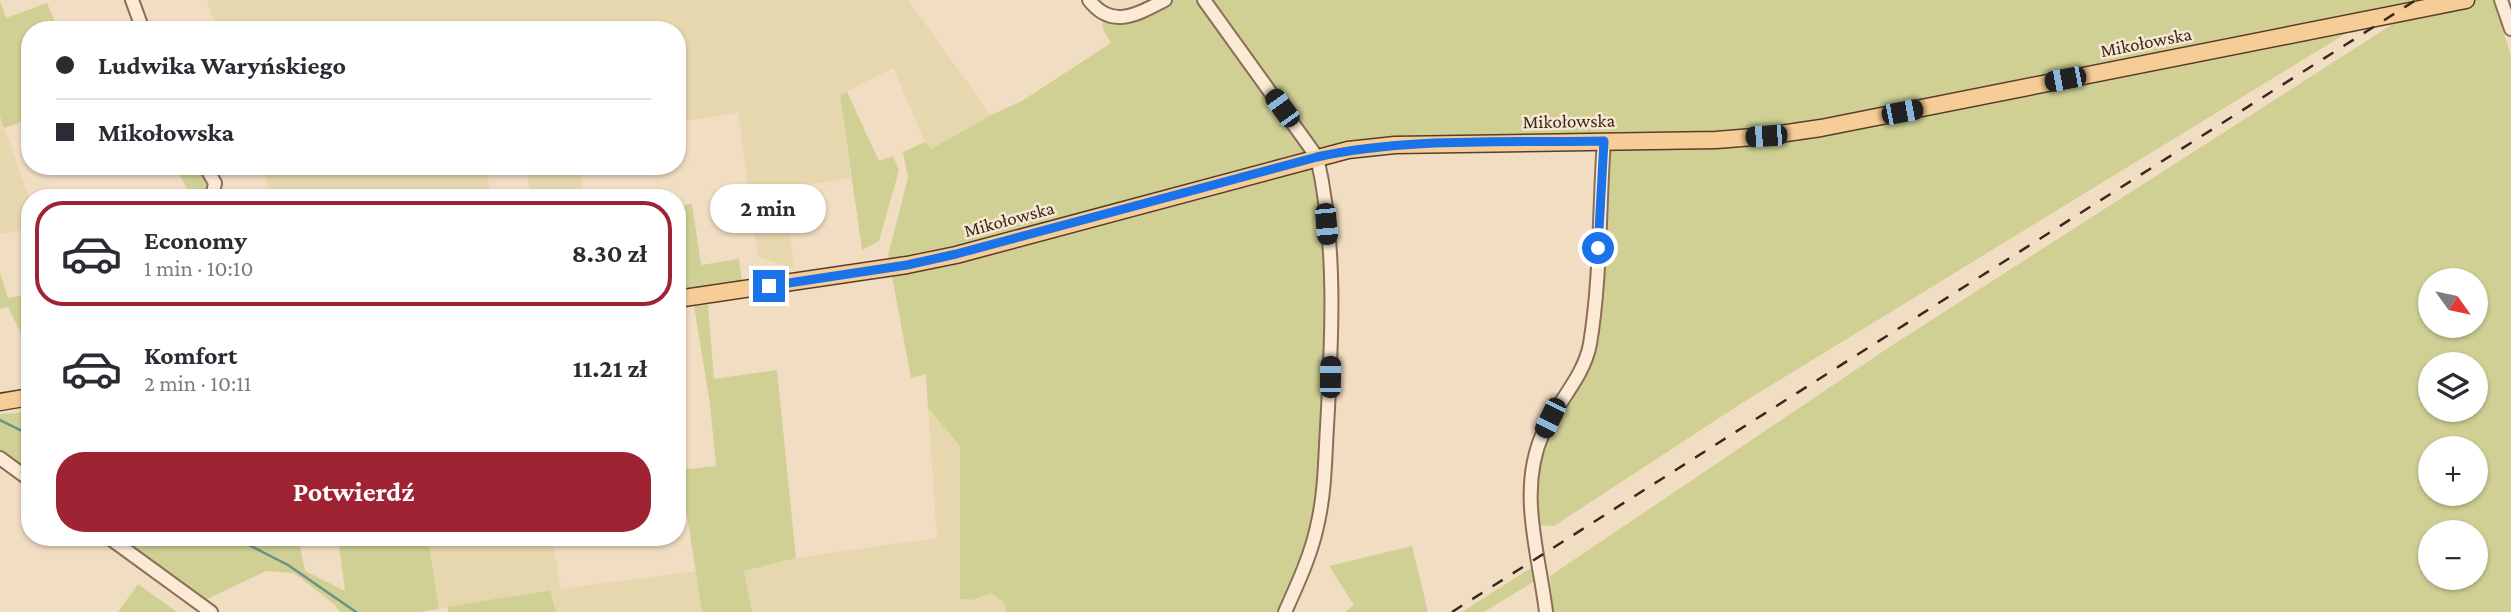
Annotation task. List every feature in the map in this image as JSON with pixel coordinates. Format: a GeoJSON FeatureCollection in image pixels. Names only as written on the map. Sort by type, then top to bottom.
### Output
{"type":"FeatureCollection","features":[{"type":"Feature","properties":{"kind":"main road","name":"Mikołowska"},"geometry":{"type":"LineString","coordinates":[[686,298],[907,265],[1348,150],[1395,145],[1766,136],[1821,128],[2466,0]]}},
{"type":"Feature","properties":{"kind":"main road"},"geometry":{"type":"LineString","coordinates":[[0,402],[21,398]]}},
{"type":"Feature","properties":{"kind":"street"},"geometry":{"type":"LineString","coordinates":[[132,0],[140,21]]}},
{"type":"Feature","properties":{"kind":"street"},"geometry":{"type":"LineString","coordinates":[[1089,0],[1101,13],[1116,17],[1129,17],[1166,0]]}},
{"type":"Feature","properties":{"kind":"street"},"geometry":{"type":"LineString","coordinates":[[1204,0],[1317,157],[1322,182],[1330,267],[1331,312],[1324,473],[1314,540],[1285,612]]}},
{"type":"Feature","properties":{"kind":"street"},"geometry":{"type":"LineString","coordinates":[[2501,0],[2511,29]]}},
{"type":"Feature","properties":{"kind":"street"},"geometry":{"type":"LineString","coordinates":[[1546,612],[1532,530],[1531,484],[1541,437],[1583,364],[1590,346],[1604,141]]}},
{"type":"Feature","properties":{"kind":"street"},"geometry":{"type":"LineString","coordinates":[[0,458],[21,473]]}},
{"type":"Feature","properties":{"kind":"street"},"geometry":{"type":"LineString","coordinates":[[120,546],[211,612]]}},
{"type":"Feature","properties":{"kind":"shaded area"},"geometry":{"type":"Polygon","coordinates":[[[207,0],[908,0],[991,115],[931,149],[925,142],[893,68],[840,95],[851,178],[784,189],[794,269],[758,257],[738,113],[686,121],[686,21],[214,21],[207,0]]]}},
{"type":"Feature","properties":{"kind":"shaded area"},"geometry":{"type":"Polygon","coordinates":[[[0,116],[26,189],[21,189],[21,230],[0,234],[0,116]]]}},
{"type":"Feature","properties":{"kind":"shaded area"},"geometry":{"type":"Polygon","coordinates":[[[265,175],[487,175],[490,189],[265,189],[269,188],[265,175]]]}},
{"type":"Feature","properties":{"kind":"shaded area"},"geometry":{"type":"Polygon","coordinates":[[[527,175],[580,175],[582,189],[530,189],[527,175]]]}},
{"type":"Feature","properties":{"kind":"shaded area"},"geometry":{"type":"Polygon","coordinates":[[[928,408],[960,446],[960,599],[972,600],[991,592],[1004,603],[1006,612],[752,612],[744,571],[796,558],[937,538],[928,408]]]}},
{"type":"Feature","properties":{"kind":"shaded area"},"geometry":{"type":"Polygon","coordinates":[[[429,546],[554,546],[561,589],[696,571],[702,612],[556,612],[549,590],[439,609],[429,546]]]}},
{"type":"Feature","properties":{"kind":"green space"},"geometry":{"type":"Polygon","coordinates":[[[1174,0],[2494,0],[2511,56],[2511,612],[1553,612],[1550,576],[1888,348],[2399,20],[2350,31],[1742,403],[1554,526],[1536,525],[1542,446],[1591,358],[1606,246],[1611,138],[1382,139],[1308,149],[1319,189],[1327,322],[1324,427],[1311,540],[1281,612],[1006,612],[1004,603],[991,593],[972,600],[960,599],[960,446],[928,408],[926,374],[911,378],[888,255],[908,178],[903,152],[925,142],[931,149],[1022,101],[1111,43],[1103,29],[1102,20],[1131,20],[1174,0]]]}},
{"type":"Feature","properties":{"kind":"green space"},"geometry":{"type":"Polygon","coordinates":[[[0,2],[6,18],[47,3],[54,21],[21,21],[21,122],[4,128],[0,116],[0,2]]]}},
{"type":"Feature","properties":{"kind":"green space"},"geometry":{"type":"Polygon","coordinates":[[[847,92],[879,161],[893,156],[899,170],[879,241],[862,250],[840,95],[847,92]]]}},
{"type":"Feature","properties":{"kind":"green space"},"geometry":{"type":"Polygon","coordinates":[[[180,175],[208,175],[213,183],[210,189],[187,189],[180,175]]]}},
{"type":"Feature","properties":{"kind":"green space"},"geometry":{"type":"Polygon","coordinates":[[[692,204],[701,265],[739,259],[742,282],[686,291],[686,205],[692,204]]]}},
{"type":"Feature","properties":{"kind":"green space"},"geometry":{"type":"Polygon","coordinates":[[[0,273],[8,298],[21,296],[21,334],[8,307],[0,309],[0,273]]]}},
{"type":"Feature","properties":{"kind":"green space"},"geometry":{"type":"Polygon","coordinates":[[[708,305],[714,379],[777,370],[796,558],[744,571],[752,612],[702,612],[686,509],[686,469],[716,466],[710,404],[694,306],[708,305]]]}},
{"type":"Feature","properties":{"kind":"green space"},"geometry":{"type":"Polygon","coordinates":[[[21,413],[21,469],[0,453],[0,414],[21,413]]]}},
{"type":"Feature","properties":{"kind":"green space"},"geometry":{"type":"Polygon","coordinates":[[[128,546],[300,546],[305,571],[345,591],[339,546],[429,546],[439,609],[419,612],[340,612],[334,604],[294,573],[266,571],[205,600],[128,546]]]}},
{"type":"Feature","properties":{"kind":"green space"},"geometry":{"type":"Polygon","coordinates":[[[1412,546],[1428,612],[1345,612],[1354,605],[1329,566],[1412,546]]]}},
{"type":"Feature","properties":{"kind":"green space"},"geometry":{"type":"Polygon","coordinates":[[[1534,566],[1536,580],[1484,612],[1462,612],[1534,566]]]}},
{"type":"Feature","properties":{"kind":"green space"},"geometry":{"type":"Polygon","coordinates":[[[138,584],[177,612],[118,612],[138,584]]]}},
{"type":"Feature","properties":{"kind":"green space"},"geometry":{"type":"Polygon","coordinates":[[[550,590],[556,612],[449,612],[447,607],[550,590]]]}},
{"type":"Feature","properties":{"kind":"waterway"},"geometry":{"type":"LineString","coordinates":[[0,420],[21,430]]}},
{"type":"Feature","properties":{"kind":"waterway"},"geometry":{"type":"LineString","coordinates":[[251,546],[288,565],[356,612]]}},
{"type":"Feature","properties":{"kind":"railway"},"geometry":{"type":"LineString","coordinates":[[1452,612],[2416,0]]}},
{"type":"Feature","properties":{"kind":"route"},"geometry":{"type":"LineString","coordinates":[[769,286],[907,265],[956,254],[1317,157],[1348,150],[1395,145],[1604,141],[1598,248]]}}]}
